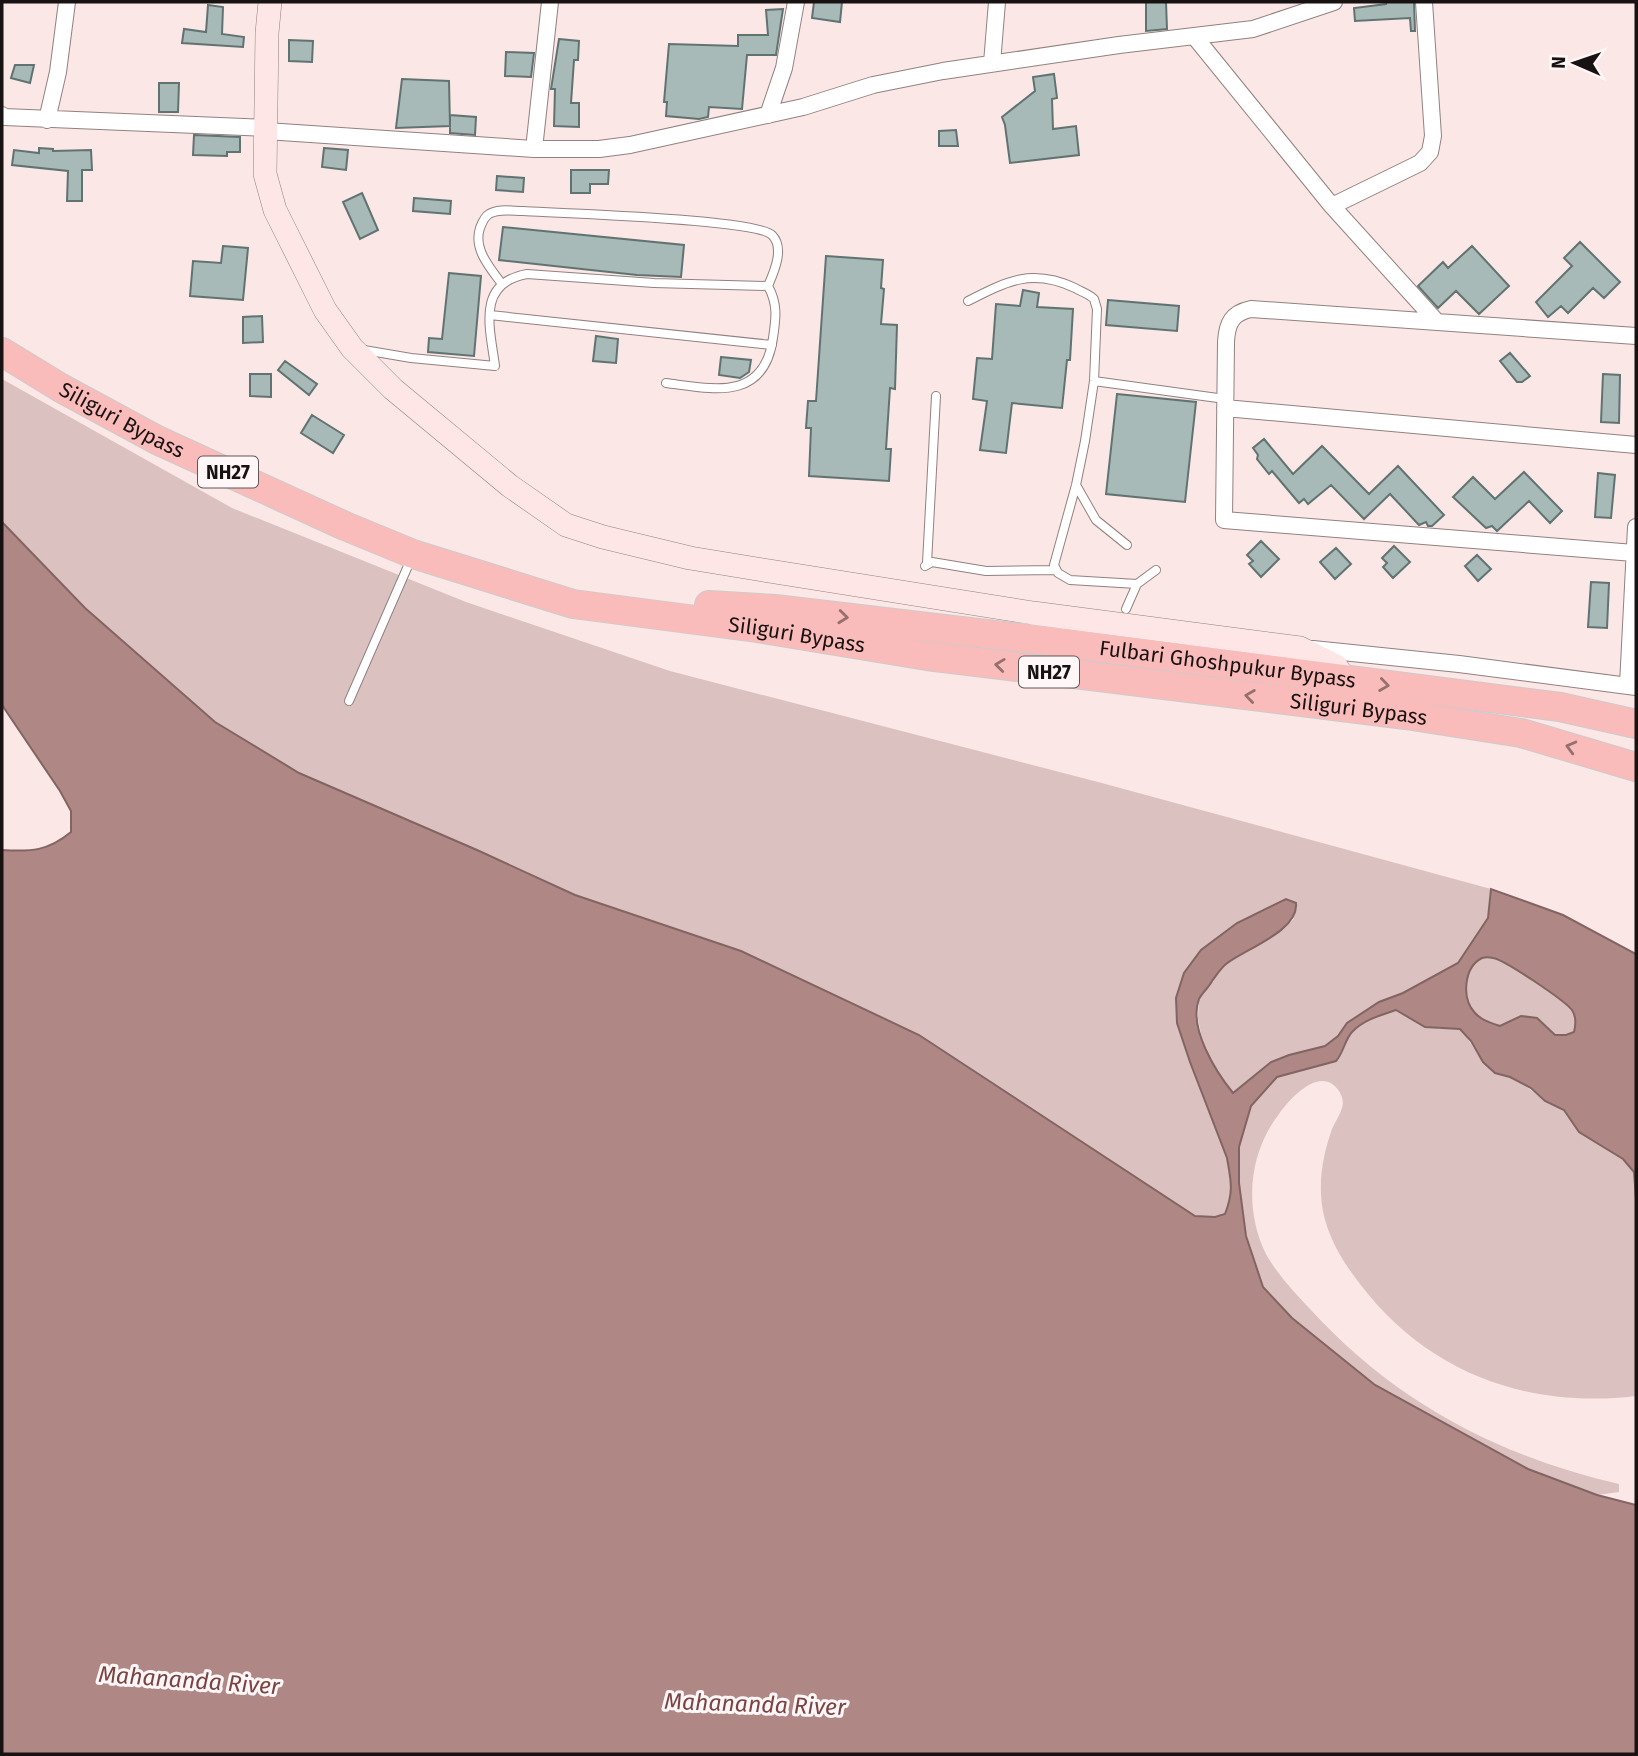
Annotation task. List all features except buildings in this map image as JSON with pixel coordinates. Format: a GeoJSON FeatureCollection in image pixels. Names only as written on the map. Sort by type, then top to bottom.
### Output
{"type":"FeatureCollection","features":[{"type":"Feature","properties":{"kind":"highway","name":"Siliguri Bypass"},"geometry":{"type":"LineString","coordinates":[[2,352],[61,388],[157,440],[345,526],[413,555],[573,604],[757,628],[927,656],[1406,715],[1521,733],[1636,766]]}},
{"type":"Feature","properties":{"kind":"highway","name":"Fulbari Ghoshpukur Bypass"},"geometry":{"type":"LineString","coordinates":[[464,569],[632,601],[775,609],[1039,640],[1560,707],[1636,724]]}},
{"type":"Feature","properties":{"kind":"main road"},"geometry":{"type":"LineString","coordinates":[[271,2],[267,33],[265,174],[275,210],[325,310],[352,348],[393,389],[510,486],[566,525],[690,558],[820,577],[922,597],[1300,648],[1336,666],[1345,680]]}},
{"type":"Feature","properties":{"kind":"street"},"geometry":{"type":"LineString","coordinates":[[47,120],[58,72],[67,2]]}},
{"type":"Feature","properties":{"kind":"street"},"geometry":{"type":"LineString","coordinates":[[534,149],[550,2]]}},
{"type":"Feature","properties":{"kind":"street"},"geometry":{"type":"LineString","coordinates":[[768,115],[784,68],[796,2]]}},
{"type":"Feature","properties":{"kind":"street"},"geometry":{"type":"LineString","coordinates":[[992,62],[997,2]]}},
{"type":"Feature","properties":{"kind":"street"},"geometry":{"type":"LineString","coordinates":[[2,116],[266,129],[534,149],[599,149],[630,145],[768,115],[873,85],[992,62],[1253,29],[1334,2]]}},
{"type":"Feature","properties":{"kind":"street"},"geometry":{"type":"LineString","coordinates":[[1332,206],[1420,163],[1430,152],[1433,136],[1424,2]]}},
{"type":"Feature","properties":{"kind":"street"},"geometry":{"type":"LineString","coordinates":[[1194,36],[1332,206],[1437,322]]}},
{"type":"Feature","properties":{"kind":"street"},"geometry":{"type":"LineString","coordinates":[[1634,553],[1224,520],[1225,403],[1226,331],[1231,319],[1239,312],[1251,309],[1636,336]]}},
{"type":"Feature","properties":{"kind":"street"},"geometry":{"type":"LineString","coordinates":[[1225,403],[1636,445]]}},
{"type":"Feature","properties":{"kind":"street"},"geometry":{"type":"LineString","coordinates":[[1300,648],[1459,664],[1632,686],[1636,527]]}},
{"type":"Feature","properties":{"kind":"lane"},"geometry":{"type":"LineString","coordinates":[[502,284],[481,253],[478,235],[483,220],[498,211],[704,222],[758,228],[772,235],[777,242],[776,265],[768,286],[776,307],[772,345],[763,368],[746,385],[718,389],[666,383]]}},
{"type":"Feature","properties":{"kind":"lane"},"geometry":{"type":"LineString","coordinates":[[352,348],[411,358],[495,366],[489,315],[491,300],[495,291],[515,276],[535,273],[654,283],[768,286]]}},
{"type":"Feature","properties":{"kind":"lane"},"geometry":{"type":"LineString","coordinates":[[968,301],[1003,284],[1031,278],[1057,281],[1090,296],[1097,303],[1094,381],[1076,485],[1055,559],[1055,570],[1063,578],[1070,580],[1137,584]]}},
{"type":"Feature","properties":{"kind":"lane"},"geometry":{"type":"LineString","coordinates":[[489,315],[772,345]]}},
{"type":"Feature","properties":{"kind":"lane"},"geometry":{"type":"LineString","coordinates":[[1094,381],[1225,403]]}},
{"type":"Feature","properties":{"kind":"lane"},"geometry":{"type":"LineString","coordinates":[[936,396],[926,564],[936,562],[986,571],[1055,570]]}},
{"type":"Feature","properties":{"kind":"lane"},"geometry":{"type":"LineString","coordinates":[[1076,485],[1096,520],[1127,545]]}},
{"type":"Feature","properties":{"kind":"lane"},"geometry":{"type":"LineString","coordinates":[[349,701],[413,555]]}},
{"type":"Feature","properties":{"kind":"lane"},"geometry":{"type":"LineString","coordinates":[[1126,609],[1137,584],[1156,570]]}},
{"type":"Feature","properties":{"kind":"shaded area"},"geometry":{"type":"Polygon","coordinates":[[[2,379],[232,508],[466,602],[670,671],[1098,782],[1491,889],[1488,918],[1458,963],[1403,993],[1379,1002],[1347,1023],[1338,1036],[1325,1046],[1271,1062],[1233,1094],[1217,1072],[1203,1044],[1198,1018],[1199,1000],[1224,965],[1294,919],[1286,899],[1237,923],[1184,973],[1176,998],[1177,1023],[1227,1158],[1232,1196],[1226,1214],[1215,1217],[1195,1216],[919,1035],[741,951],[575,895],[299,773],[215,722],[85,608],[2,522],[2,379]]]}},
{"type":"Feature","properties":{"kind":"shaded area"},"geometry":{"type":"Polygon","coordinates":[[[1482,958],[1500,960],[1567,1005],[1573,1012],[1574,1032],[1555,1035],[1537,1018],[1521,1016],[1500,1026],[1477,1015],[1468,999],[1466,984],[1471,969],[1482,958]]]}},
{"type":"Feature","properties":{"kind":"shaded area"},"geometry":{"type":"Polygon","coordinates":[[[1396,1010],[1410,1019],[1440,1029],[1460,1029],[1489,1068],[1515,1079],[1562,1110],[1634,1172],[1636,1396],[1596,1399],[1519,1390],[1448,1362],[1416,1341],[1387,1315],[1345,1263],[1328,1230],[1322,1206],[1322,1168],[1329,1137],[1343,1104],[1340,1093],[1332,1084],[1324,1081],[1306,1086],[1290,1100],[1261,1146],[1255,1164],[1252,1200],[1254,1219],[1266,1254],[1292,1290],[1343,1342],[1377,1372],[1413,1398],[1490,1441],[1574,1472],[1619,1484],[1619,1492],[1597,1495],[1528,1469],[1375,1385],[1292,1318],[1263,1287],[1246,1236],[1239,1183],[1239,1147],[1251,1106],[1277,1077],[1336,1061],[1349,1035],[1356,1028],[1372,1018],[1396,1010]]]}},
{"type":"Feature","properties":{"kind":"water","name":"Mahananda River"},"geometry":{"type":"Polygon","coordinates":[[[2,522],[85,608],[215,722],[299,773],[575,895],[741,951],[919,1035],[1195,1216],[1215,1217],[1225,1214],[1230,1199],[1230,1180],[1227,1158],[1177,1023],[1176,998],[1184,973],[1201,950],[1237,923],[1286,899],[1296,903],[1295,913],[1280,931],[1226,964],[1199,999],[1197,1023],[1200,1036],[1212,1062],[1233,1093],[1271,1062],[1325,1046],[1338,1036],[1347,1023],[1379,1002],[1403,993],[1458,963],[1488,918],[1491,889],[1563,915],[1636,954],[1636,1199],[1634,1172],[1623,1159],[1579,1132],[1564,1110],[1545,1101],[1531,1088],[1495,1073],[1483,1062],[1471,1041],[1460,1029],[1425,1027],[1396,1010],[1372,1018],[1356,1028],[1349,1035],[1336,1061],[1277,1077],[1251,1106],[1239,1147],[1239,1183],[1246,1236],[1263,1287],[1292,1318],[1375,1385],[1528,1469],[1597,1495],[1636,1505],[1636,1754],[2,1754],[2,850],[31,850],[55,843],[71,832],[71,811],[2,705],[2,522]],[[1483,958],[1471,968],[1466,983],[1468,999],[1477,1015],[1500,1026],[1521,1016],[1537,1018],[1555,1035],[1574,1032],[1574,1015],[1567,1005],[1500,960],[1483,958]]]}}]}
